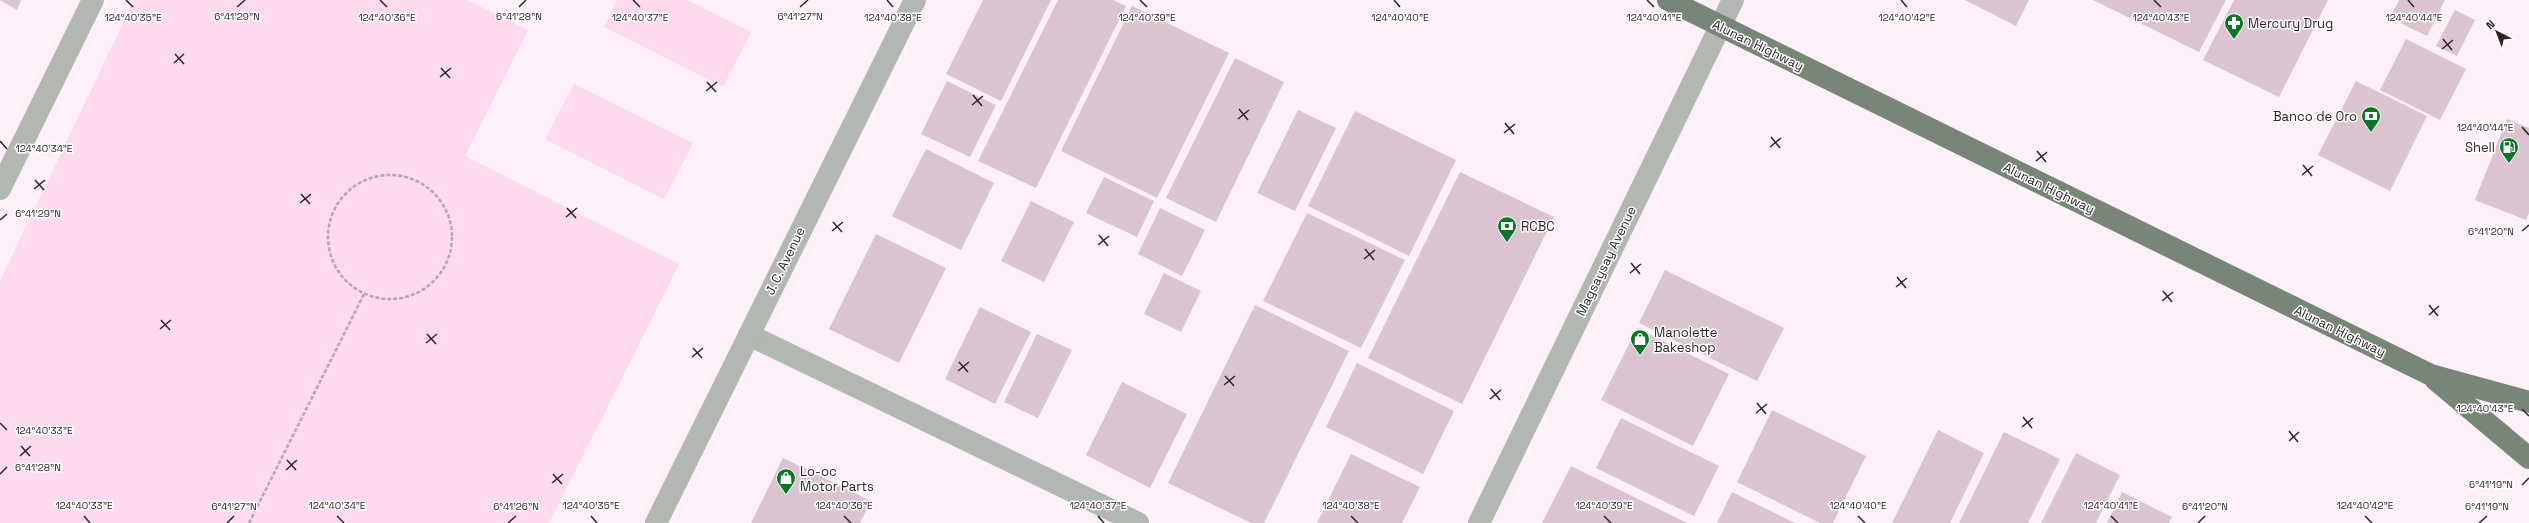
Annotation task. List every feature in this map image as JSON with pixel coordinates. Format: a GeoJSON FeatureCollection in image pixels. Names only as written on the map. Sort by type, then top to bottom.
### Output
{"type":"FeatureCollection","features":[{"type":"Feature","properties":{"kind":"main road","name":"Alunan Highway"},"geometry":{"type":"LineString","coordinates":[[1668,0],[2431,375],[2529,402]]}},
{"type":"Feature","properties":{"kind":"main road","name":"Alunan Highway"},"geometry":{"type":"LineString","coordinates":[[2431,375],[2529,458]]}},
{"type":"Feature","properties":{"kind":"street"},"geometry":{"type":"LineString","coordinates":[[0,189],[93,0]]}},
{"type":"Feature","properties":{"kind":"street","name":"J. C. Avenue"},"geometry":{"type":"LineString","coordinates":[[656,523],[915,0]]}},
{"type":"Feature","properties":{"kind":"street","name":"Magsaysay Avenue"},"geometry":{"type":"LineString","coordinates":[[1479,523],[1733,0]]}},
{"type":"Feature","properties":{"kind":"street"},"geometry":{"type":"LineString","coordinates":[[749,335],[1138,523]]}},
{"type":"Feature","properties":{"kind":"path"},"geometry":{"type":"LineString","coordinates":[[378,176],[404,176],[428,186],[445,206],[453,230],[449,256],[436,279],[415,294],[390,299],[364,294],[343,278],[330,256],[328,230],[336,206],[354,186],[378,176]]}},
{"type":"Feature","properties":{"kind":"path"},"geometry":{"type":"LineString","coordinates":[[249,523],[364,294]]}},
{"type":"Feature","properties":{"kind":"shaded area"},"geometry":{"type":"Polygon","coordinates":[[[134,0],[467,0],[528,30],[465,156],[679,264],[549,523],[0,523],[0,281],[134,0]]]}},
{"type":"Feature","properties":{"kind":"shaded area"},"geometry":{"type":"Polygon","coordinates":[[[617,0],[688,0],[751,32],[723,87],[604,27],[617,0]]]}},
{"type":"Feature","properties":{"kind":"shaded area"},"geometry":{"type":"Polygon","coordinates":[[[574,84],[693,143],[664,199],[545,139],[574,84]]]}},
{"type":"Feature","properties":{"kind":"building"},"geometry":{"type":"Polygon","coordinates":[[[0,0],[21,0],[17,10],[0,0]]]}},
{"type":"Feature","properties":{"kind":"building"},"geometry":{"type":"Polygon","coordinates":[[[983,0],[1051,0],[1001,101],[946,74],[983,0]]]}},
{"type":"Feature","properties":{"kind":"building"},"geometry":{"type":"Polygon","coordinates":[[[1058,0],[1113,0],[1126,6],[1036,188],[978,161],[1058,0]]]}},
{"type":"Feature","properties":{"kind":"building"},"geometry":{"type":"Polygon","coordinates":[[[1965,0],[2029,0],[2016,26],[1965,0]]]}},
{"type":"Feature","properties":{"kind":"building"},"geometry":{"type":"Polygon","coordinates":[[[2093,0],[2226,0],[2199,52],[2093,0]]]}},
{"type":"Feature","properties":{"kind":"building"},"geometry":{"type":"Polygon","coordinates":[[[2234,0],[2328,0],[2279,97],[2203,60],[2234,0]]]}},
{"type":"Feature","properties":{"kind":"building"},"geometry":{"type":"Polygon","coordinates":[[[2399,0],[2445,0],[2427,36],[2390,18],[2399,0]]]}},
{"type":"Feature","properties":{"kind":"building"},"geometry":{"type":"Polygon","coordinates":[[[1132,6],[1229,53],[1157,198],[1061,151],[1132,6]]]}},
{"type":"Feature","properties":{"kind":"building"},"geometry":{"type":"Polygon","coordinates":[[[2455,10],[2475,20],[2457,56],[2436,46],[2455,10]]]}},
{"type":"Feature","properties":{"kind":"building"},"geometry":{"type":"Polygon","coordinates":[[[2406,39],[2466,69],[2440,120],[2380,90],[2406,39]]]}},
{"type":"Feature","properties":{"kind":"building"},"geometry":{"type":"Polygon","coordinates":[[[1235,58],[1284,82],[1216,222],[1166,198],[1235,58]]]}},
{"type":"Feature","properties":{"kind":"building"},"geometry":{"type":"Polygon","coordinates":[[[947,81],[996,105],[970,157],[921,134],[947,81]]]}},
{"type":"Feature","properties":{"kind":"building"},"geometry":{"type":"Polygon","coordinates":[[[2356,81],[2427,116],[2390,191],[2318,155],[2356,81]]]}},
{"type":"Feature","properties":{"kind":"building"},"geometry":{"type":"Polygon","coordinates":[[[1298,110],[1336,128],[1295,211],[1257,193],[1298,110]]]}},
{"type":"Feature","properties":{"kind":"building"},"geometry":{"type":"Polygon","coordinates":[[[1355,111],[1456,160],[1409,256],[1308,206],[1355,111]]]}},
{"type":"Feature","properties":{"kind":"building","name":"Shell"},"geometry":{"type":"Polygon","coordinates":[[[2507,119],[2529,128],[2529,213],[2526,220],[2475,200],[2507,119]]]}},
{"type":"Feature","properties":{"kind":"building"},"geometry":{"type":"Polygon","coordinates":[[[926,149],[994,183],[961,250],[892,216],[926,149]]]}},
{"type":"Feature","properties":{"kind":"building"},"geometry":{"type":"Polygon","coordinates":[[[1460,172],[1554,217],[1462,404],[1368,358],[1460,172]]]}},
{"type":"Feature","properties":{"kind":"building"},"geometry":{"type":"Polygon","coordinates":[[[1104,177],[1154,201],[1137,237],[1086,213],[1104,177]]]}},
{"type":"Feature","properties":{"kind":"building"},"geometry":{"type":"Polygon","coordinates":[[[1031,201],[1074,222],[1044,282],[1001,261],[1031,201]]]}},
{"type":"Feature","properties":{"kind":"building"},"geometry":{"type":"Polygon","coordinates":[[[1160,208],[1205,230],[1182,276],[1138,254],[1160,208]]]}},
{"type":"Feature","properties":{"kind":"building"},"geometry":{"type":"Polygon","coordinates":[[[1307,213],[1405,260],[1361,348],[1263,301],[1307,213]]]}},
{"type":"Feature","properties":{"kind":"building"},"geometry":{"type":"Polygon","coordinates":[[[876,234],[946,268],[899,363],[829,329],[876,234]]]}},
{"type":"Feature","properties":{"kind":"building"},"geometry":{"type":"Polygon","coordinates":[[[1665,270],[1784,328],[1757,381],[1639,323],[1665,270]]]}},
{"type":"Feature","properties":{"kind":"building"},"geometry":{"type":"Polygon","coordinates":[[[1164,273],[1201,291],[1181,332],[1144,314],[1164,273]]]}},
{"type":"Feature","properties":{"kind":"building"},"geometry":{"type":"Polygon","coordinates":[[[1255,305],[1349,351],[1264,523],[1251,523],[1168,483],[1255,305]]]}},
{"type":"Feature","properties":{"kind":"building"},"geometry":{"type":"Polygon","coordinates":[[[980,307],[1031,332],[995,404],[945,379],[980,307]]]}},
{"type":"Feature","properties":{"kind":"building"},"geometry":{"type":"Polygon","coordinates":[[[1637,328],[1729,374],[1693,446],[1601,400],[1637,328]]]}},
{"type":"Feature","properties":{"kind":"building"},"geometry":{"type":"Polygon","coordinates":[[[1037,334],[1072,350],[1038,418],[1004,402],[1037,334]]]}},
{"type":"Feature","properties":{"kind":"building"},"geometry":{"type":"Polygon","coordinates":[[[1357,363],[1454,411],[1423,474],[1326,427],[1357,363]]]}},
{"type":"Feature","properties":{"kind":"building"},"geometry":{"type":"Polygon","coordinates":[[[1122,382],[1187,414],[1150,488],[1086,455],[1122,382]]]}},
{"type":"Feature","properties":{"kind":"building"},"geometry":{"type":"Polygon","coordinates":[[[1772,410],[1866,456],[1833,523],[1820,523],[1737,482],[1772,410]]]}},
{"type":"Feature","properties":{"kind":"building"},"geometry":{"type":"Polygon","coordinates":[[[1621,418],[1719,466],[1694,516],[1596,468],[1621,418]]]}},
{"type":"Feature","properties":{"kind":"building"},"geometry":{"type":"Polygon","coordinates":[[[1938,430],[1984,453],[1950,523],[1892,523],[1938,430]]]}},
{"type":"Feature","properties":{"kind":"building"},"geometry":{"type":"Polygon","coordinates":[[[2004,432],[2060,459],[2028,523],[1959,523],[2004,432]]]}},
{"type":"Feature","properties":{"kind":"building"},"geometry":{"type":"Polygon","coordinates":[[[2076,453],[2120,475],[2096,523],[2041,523],[2076,453]]]}},
{"type":"Feature","properties":{"kind":"building"},"geometry":{"type":"Polygon","coordinates":[[[1351,454],[1420,487],[1402,523],[1317,523],[1351,454]]]}},
{"type":"Feature","properties":{"kind":"building"},"geometry":{"type":"Polygon","coordinates":[[[783,458],[871,501],[860,523],[751,523],[783,458]]]}},
{"type":"Feature","properties":{"kind":"building"},"geometry":{"type":"Polygon","coordinates":[[[1571,466],[1687,523],[1542,523],[1571,466]]]}},
{"type":"Feature","properties":{"kind":"building"},"geometry":{"type":"Polygon","coordinates":[[[1732,492],[1795,523],[1717,523],[1732,492]]]}},
{"type":"Feature","properties":{"kind":"building"},"geometry":{"type":"Polygon","coordinates":[[[2122,492],[2172,517],[2169,523],[2107,523],[2122,492]]]}},
{"type":"Feature","properties":{"kind":"place","name":"Mercury Drug"},"geometry":{"type":"Point","coordinates":[2234,40]}},
{"type":"Feature","properties":{"kind":"place","name":"Banco de Oro"},"geometry":{"type":"Point","coordinates":[2371,133]}},
{"type":"Feature","properties":{"kind":"place","name":"Shell"},"geometry":{"type":"Point","coordinates":[2509,164]}},
{"type":"Feature","properties":{"kind":"place","name":"RCBC"},"geometry":{"type":"Point","coordinates":[1507,243]}},
{"type":"Feature","properties":{"kind":"place","name":"Manolette Bakeshop"},"geometry":{"type":"Point","coordinates":[1640,356]}},
{"type":"Feature","properties":{"kind":"place","name":"Lo-oc Motor Parts"},"geometry":{"type":"Point","coordinates":[786,495]}}]}
